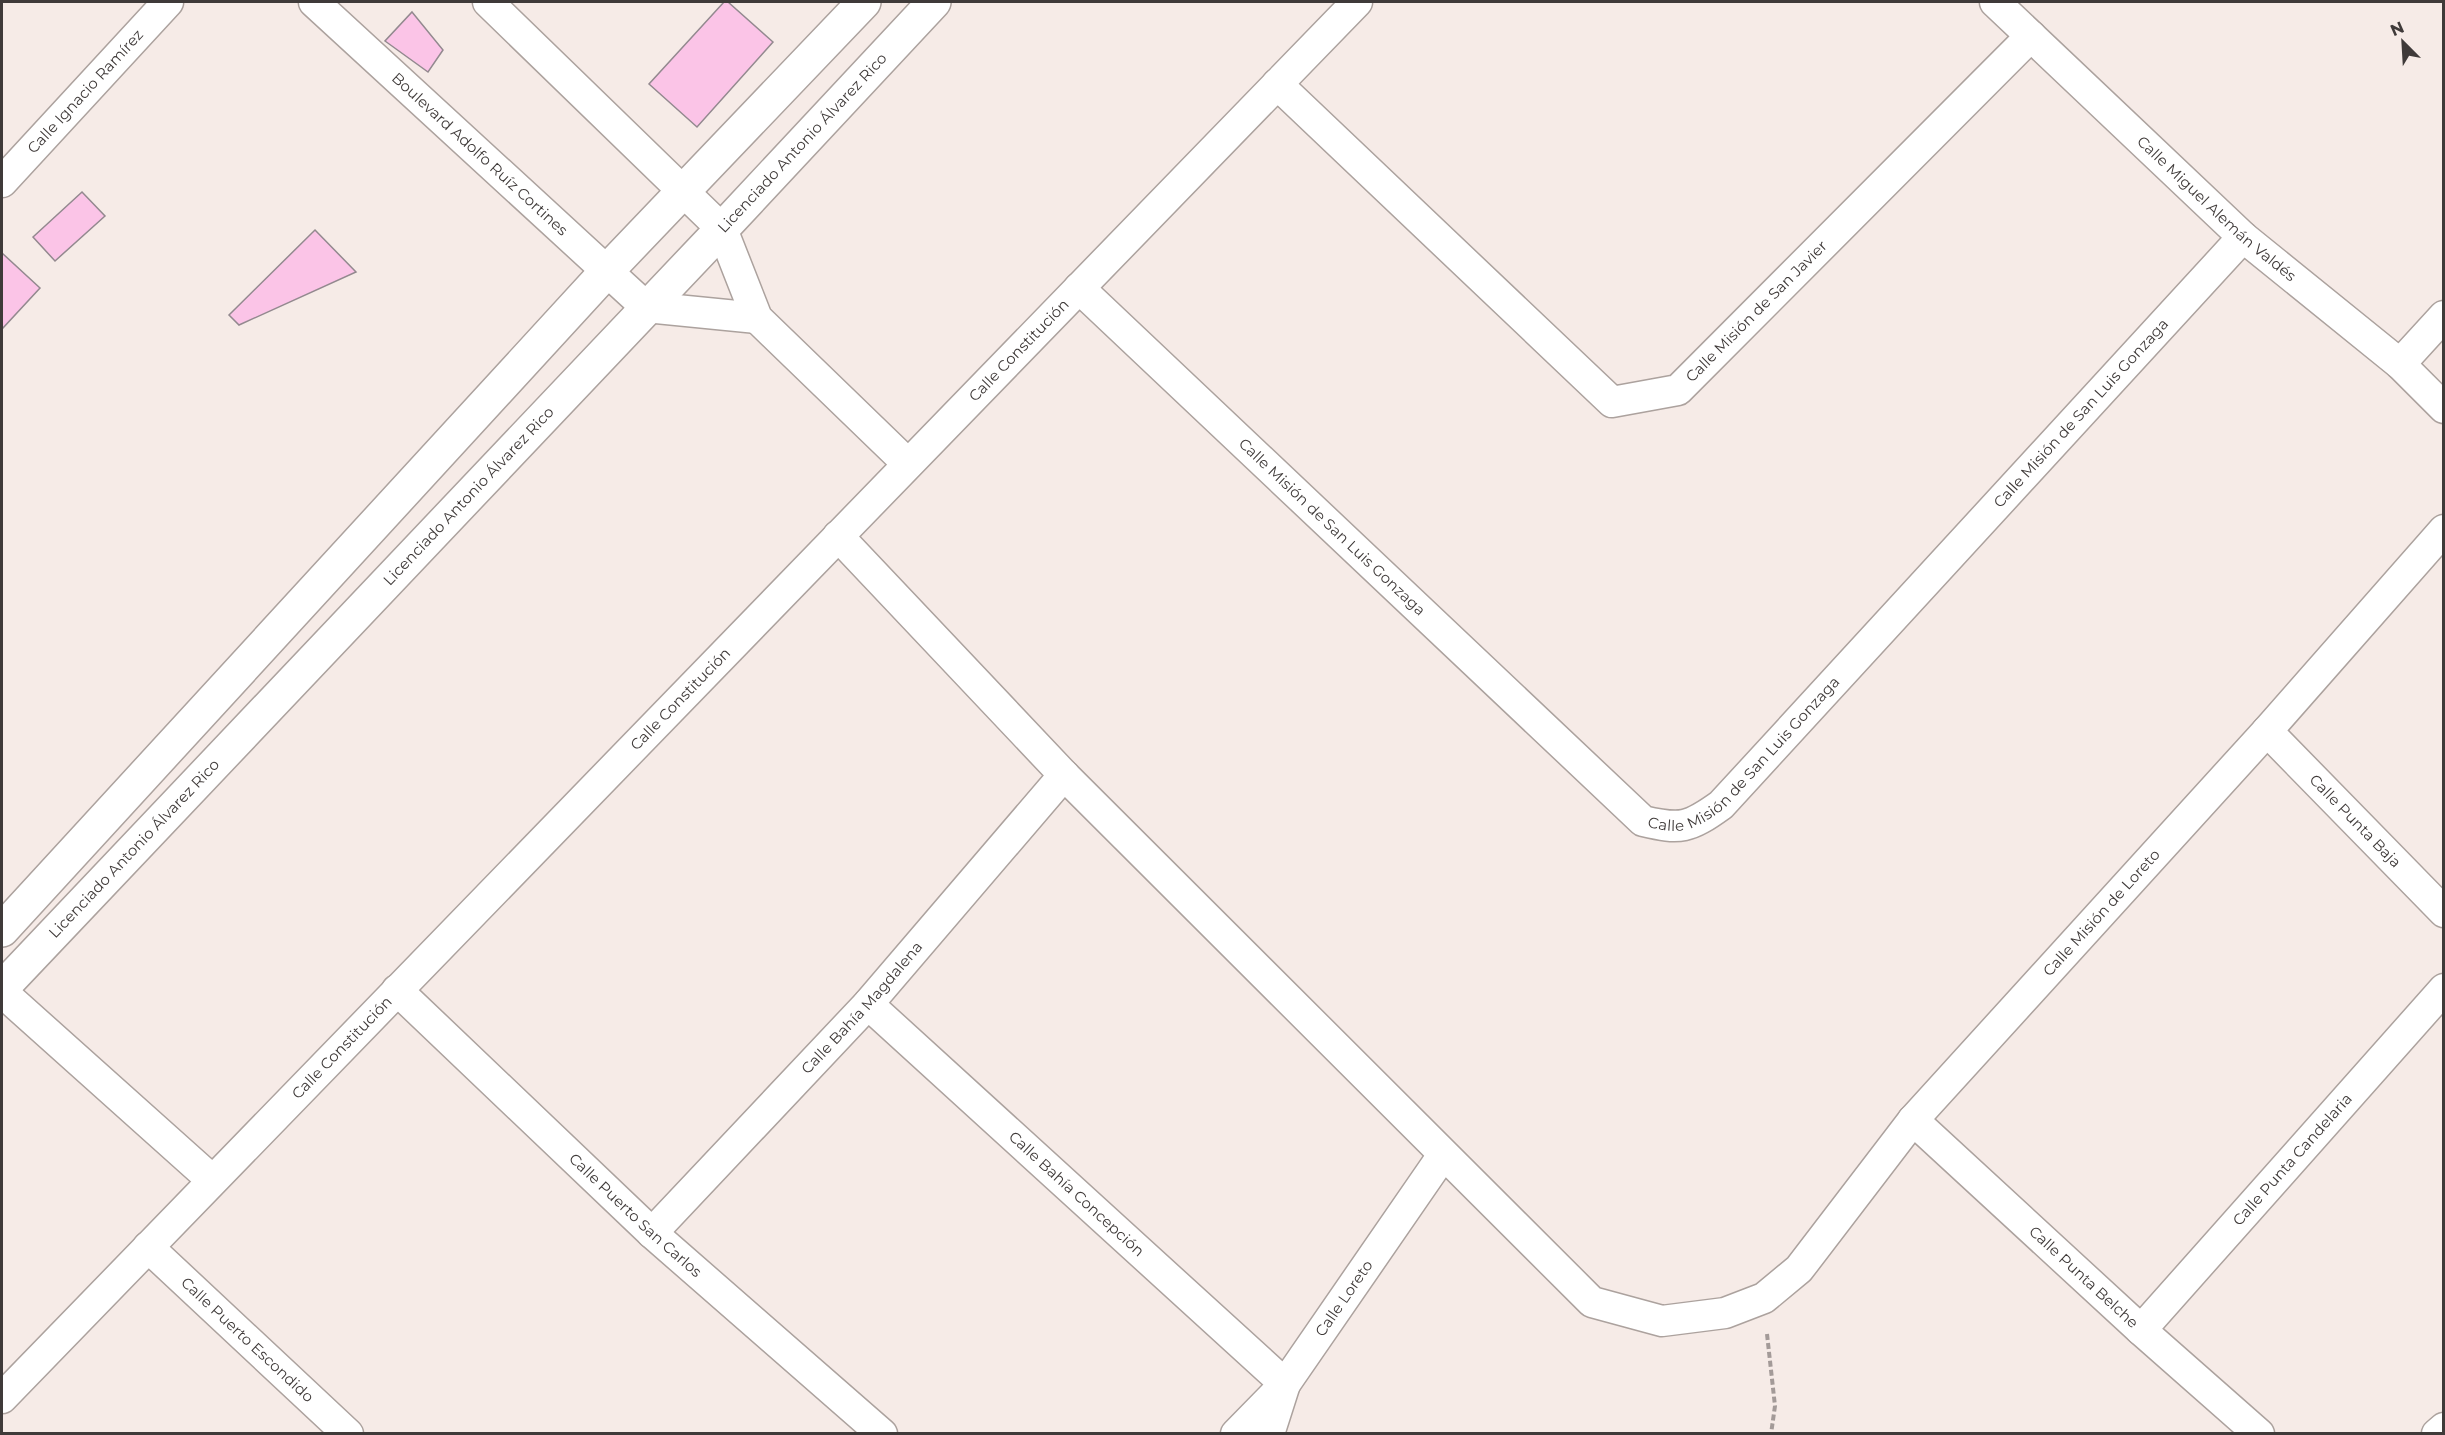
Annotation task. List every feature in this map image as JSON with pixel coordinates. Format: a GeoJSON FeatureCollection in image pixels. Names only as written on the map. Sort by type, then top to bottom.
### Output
{"type":"FeatureCollection","features":[{"type":"Feature","properties":{"kind":"main road"},"geometry":{"type":"LineString","coordinates":[[2,930],[606,272],[864,2]]}},
{"type":"Feature","properties":{"kind":"main road","name":"Licenciado Antonio Álvarez Rico"},"geometry":{"type":"LineString","coordinates":[[2,990],[934,2]]}},
{"type":"Feature","properties":{"kind":"street","name":"Calle Ignacio Ramírez"},"geometry":{"type":"LineString","coordinates":[[2,183],[168,2]]}},
{"type":"Feature","properties":{"kind":"street","name":"Boulevard Adolfo Ruíz Cortines"},"geometry":{"type":"LineString","coordinates":[[314,2],[646,307]]}},
{"type":"Feature","properties":{"kind":"street"},"geometry":{"type":"LineString","coordinates":[[488,2],[722,229],[757,318],[908,464]]}},
{"type":"Feature","properties":{"kind":"street","name":"Calle Constitución"},"geometry":{"type":"LineString","coordinates":[[2,1398],[1357,2]]}},
{"type":"Feature","properties":{"kind":"street","name":"Calle Miguel Alemán Valdés"},"geometry":{"type":"LineString","coordinates":[[1995,2],[2243,237],[2400,364],[2444,408]]}},
{"type":"Feature","properties":{"kind":"street","name":"Calle Misión de San Javier"},"geometry":{"type":"LineString","coordinates":[[1277,84],[1612,402],[1678,390],[2031,36]]}},
{"type":"Feature","properties":{"kind":"street","name":"Calle Misión de San Luis Gonzaga"},"geometry":{"type":"LineString","coordinates":[[1079,288],[1643,820],[1671,827],[1698,822],[1721,804],[2243,237]]}},
{"type":"Feature","properties":{"kind":"street"},"geometry":{"type":"LineString","coordinates":[[646,307],[757,318]]}},
{"type":"Feature","properties":{"kind":"street"},"geometry":{"type":"LineString","coordinates":[[2400,364],[2444,316]]}},
{"type":"Feature","properties":{"kind":"street","name":"Calle Misión de Loreto"},"geometry":{"type":"LineString","coordinates":[[838,536],[1064,775],[1592,1302],[1662,1321],[1725,1313],[1764,1298],[1799,1269],[1913,1120],[2267,731],[2444,530]]}},
{"type":"Feature","properties":{"kind":"street","name":"Calle Punta Baja"},"geometry":{"type":"LineString","coordinates":[[2267,731],[2444,912]]}},
{"type":"Feature","properties":{"kind":"street","name":"Calle Bahía Magdalena"},"geometry":{"type":"LineString","coordinates":[[651,1233],[868,1004],[1064,775]]}},
{"type":"Feature","properties":{"kind":"street","name":"Calle Punta Candelaria"},"geometry":{"type":"LineString","coordinates":[[2140,1330],[2444,989]]}},
{"type":"Feature","properties":{"kind":"street"},"geometry":{"type":"LineString","coordinates":[[2,990],[212,1180]]}},
{"type":"Feature","properties":{"kind":"street","name":"Calle Puerto San Carlos"},"geometry":{"type":"LineString","coordinates":[[397,990],[651,1233],[882,1434]]}},
{"type":"Feature","properties":{"kind":"street","name":"Calle Bahía Concepción"},"geometry":{"type":"LineString","coordinates":[[868,1004],[1285,1384]]}},
{"type":"Feature","properties":{"kind":"street","name":"Calle Punta Belche"},"geometry":{"type":"LineString","coordinates":[[1913,1120],[2140,1330],[2259,1434]]}},
{"type":"Feature","properties":{"kind":"street","name":"Calle Loreto"},"geometry":{"type":"LineString","coordinates":[[1236,1434],[1285,1384],[1443,1155]]}},
{"type":"Feature","properties":{"kind":"street","name":"Calle Puerto Escondido"},"geometry":{"type":"LineString","coordinates":[[148,1247],[348,1434]]}},
{"type":"Feature","properties":{"kind":"street"},"geometry":{"type":"LineString","coordinates":[[1269,1434],[1285,1384]]}},
{"type":"Feature","properties":{"kind":"street"},"geometry":{"type":"LineString","coordinates":[[2437,1434],[2444,1428]]}},
{"type":"Feature","properties":{"kind":"path"},"geometry":{"type":"LineString","coordinates":[[1764,1298],[1775,1406],[1771,1434]]}},
{"type":"Feature","properties":{"kind":"building"},"geometry":{"type":"Polygon","coordinates":[[[724,2],[728,2],[773,42],[697,127],[649,84],[724,2]]]}},
{"type":"Feature","properties":{"kind":"building"},"geometry":{"type":"Polygon","coordinates":[[[412,12],[443,50],[428,72],[385,41],[412,12]]]}},
{"type":"Feature","properties":{"kind":"building"},"geometry":{"type":"Polygon","coordinates":[[[82,192],[105,216],[55,261],[33,237],[82,192]]]}},
{"type":"Feature","properties":{"kind":"building"},"geometry":{"type":"Polygon","coordinates":[[[315,230],[356,272],[239,325],[229,315],[315,230]]]}},
{"type":"Feature","properties":{"kind":"building"},"geometry":{"type":"Polygon","coordinates":[[[2,253],[40,288],[2,329],[2,253]]]}}]}
